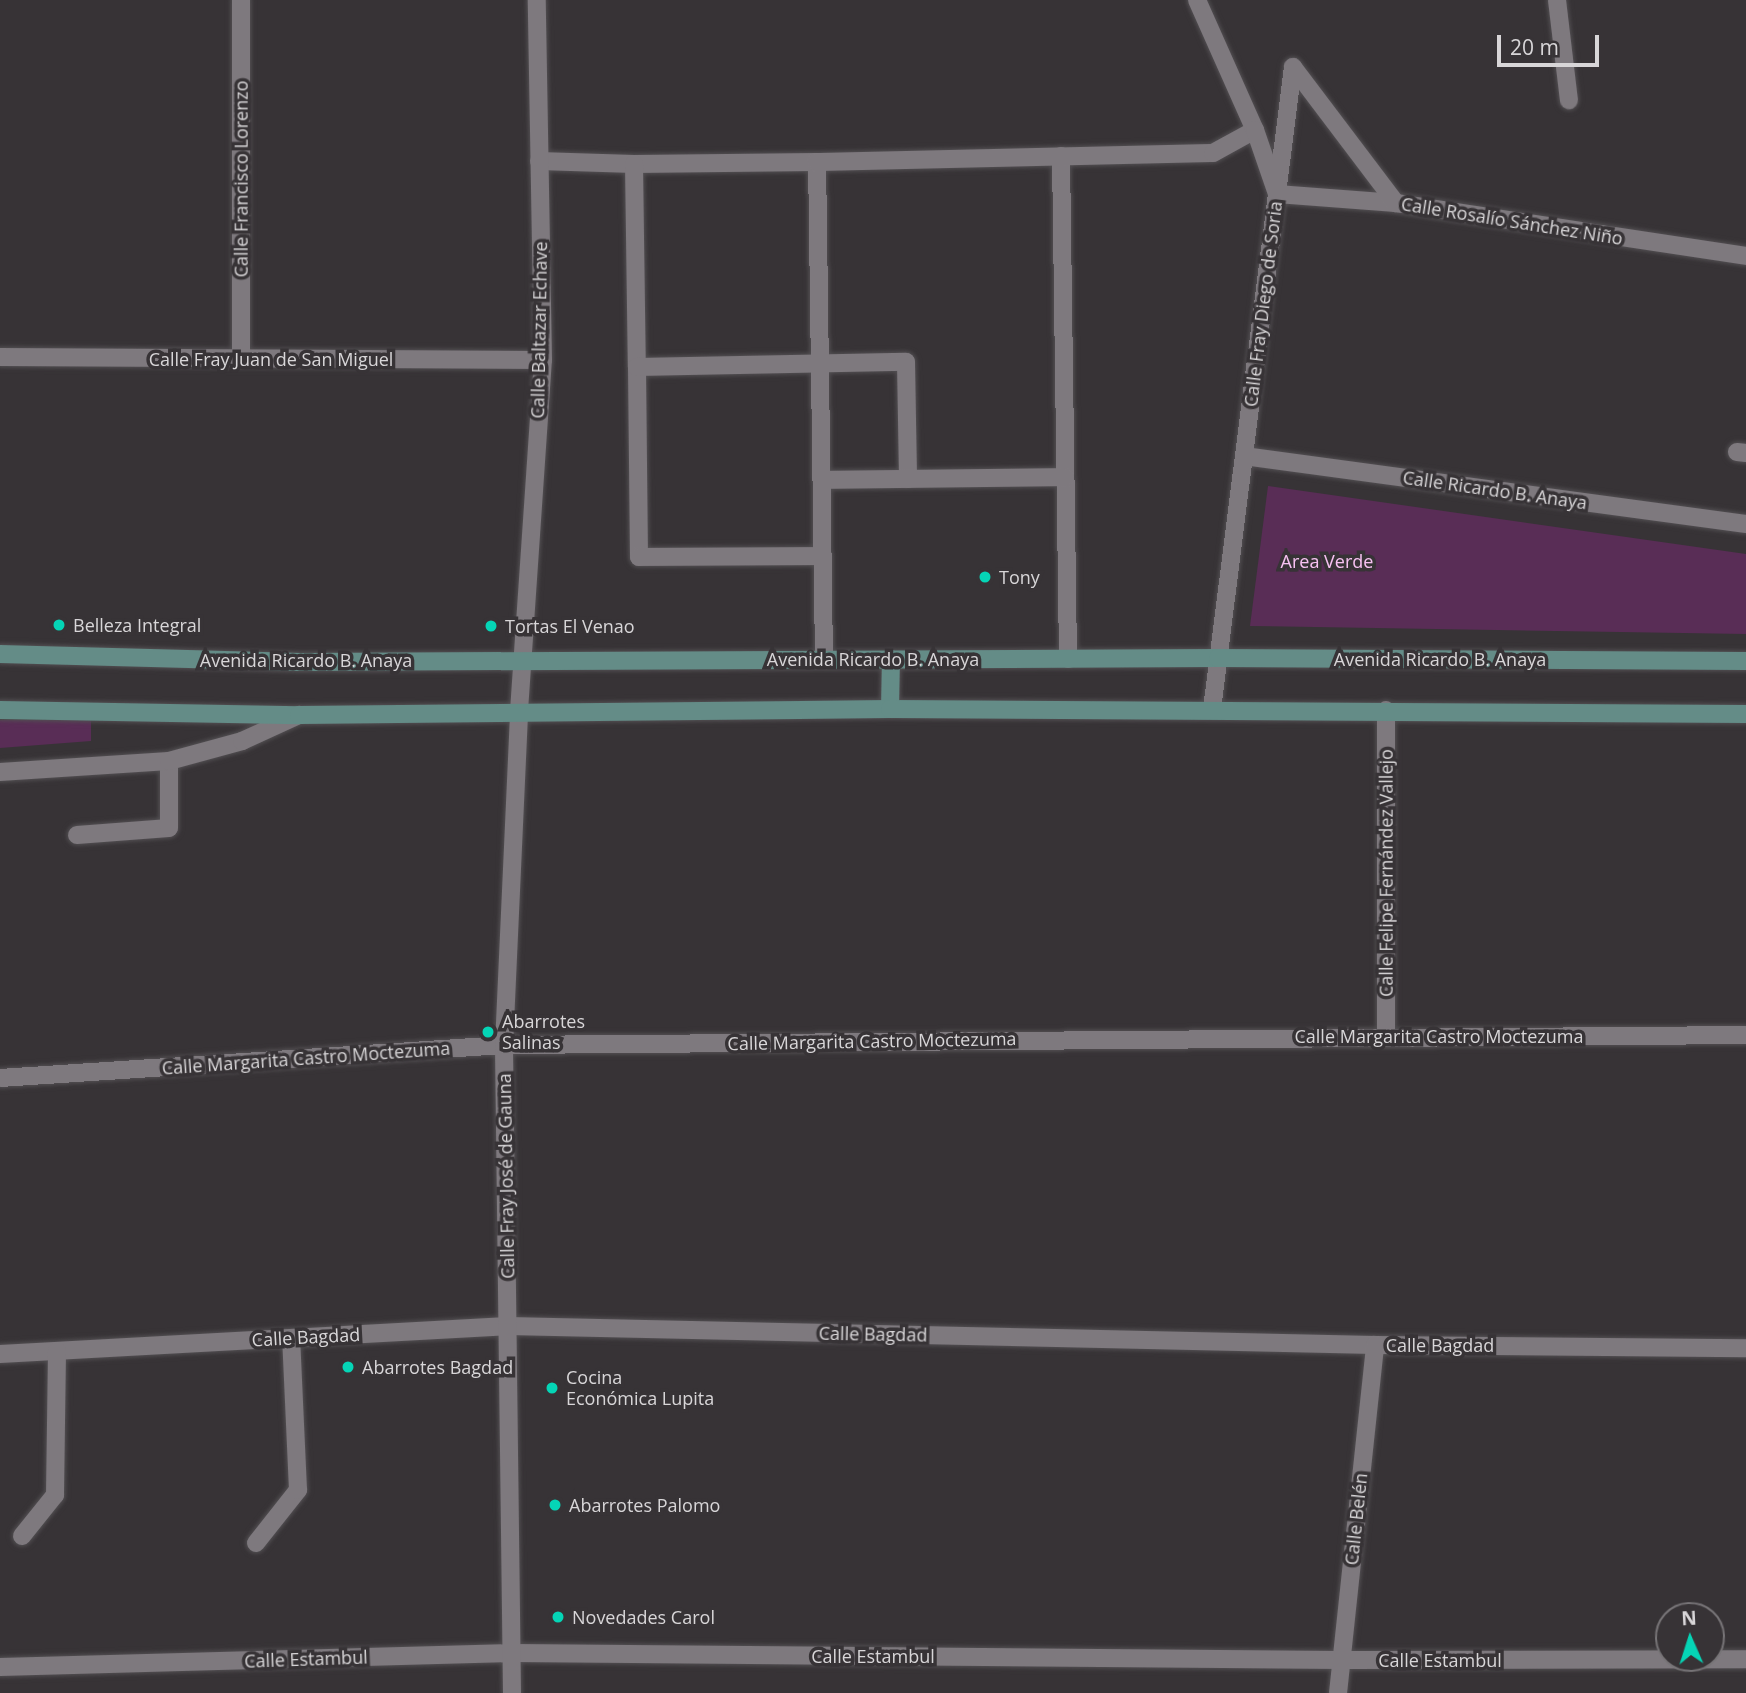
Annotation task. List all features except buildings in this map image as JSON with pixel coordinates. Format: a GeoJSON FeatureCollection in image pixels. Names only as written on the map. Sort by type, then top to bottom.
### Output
{"type":"FeatureCollection","features":[{"type":"Feature","properties":{"kind":"main road","name":"Avenida Ricardo B. Anaya"},"geometry":{"type":"LineString","coordinates":[[0,654],[301,662],[1218,658],[1746,661]]}},
{"type":"Feature","properties":{"kind":"main road"},"geometry":{"type":"LineString","coordinates":[[890,709],[891,659]]}},
{"type":"Feature","properties":{"kind":"main road"},"geometry":{"type":"LineString","coordinates":[[0,710],[299,715],[890,709],[1746,714]]}},
{"type":"Feature","properties":{"kind":"street","name":"Calle Francisco Lorenzo"},"geometry":{"type":"LineString","coordinates":[[241,0],[241,358]]}},
{"type":"Feature","properties":{"kind":"street","name":"Calle Baltazar Echave"},"geometry":{"type":"LineString","coordinates":[[523,660],[542,360],[537,0]]}},
{"type":"Feature","properties":{"kind":"street"},"geometry":{"type":"LineString","coordinates":[[1197,0],[1255,130],[1277,194]]}},
{"type":"Feature","properties":{"kind":"street"},"geometry":{"type":"LineString","coordinates":[[1558,0],[1569,100]]}},
{"type":"Feature","properties":{"kind":"street","name":"Calle Fray Diego de Soria"},"geometry":{"type":"LineString","coordinates":[[1212,709],[1293,67],[1396,203]]}},
{"type":"Feature","properties":{"kind":"street"},"geometry":{"type":"LineString","coordinates":[[540,161],[634,164],[817,162],[1213,153],[1255,130]]}},
{"type":"Feature","properties":{"kind":"street"},"geometry":{"type":"LineString","coordinates":[[1061,156],[1068,659]]}},
{"type":"Feature","properties":{"kind":"street"},"geometry":{"type":"LineString","coordinates":[[817,162],[824,659]]}},
{"type":"Feature","properties":{"kind":"street"},"geometry":{"type":"LineString","coordinates":[[634,164],[639,557],[823,556]]}},
{"type":"Feature","properties":{"kind":"street","name":"Calle Rosalío Sánchez Niño"},"geometry":{"type":"LineString","coordinates":[[1277,194],[1396,203],[1746,256]]}},
{"type":"Feature","properties":{"kind":"street","name":"Calle Fray Juan de San Miguel"},"geometry":{"type":"LineString","coordinates":[[0,357],[542,360]]}},
{"type":"Feature","properties":{"kind":"street"},"geometry":{"type":"LineString","coordinates":[[637,367],[906,362],[908,479]]}},
{"type":"Feature","properties":{"kind":"street","name":"Calle Ricardo B. Anaya"},"geometry":{"type":"LineString","coordinates":[[1244,456],[1746,524]]}},
{"type":"Feature","properties":{"kind":"street"},"geometry":{"type":"LineString","coordinates":[[822,480],[1065,477]]}},
{"type":"Feature","properties":{"kind":"street","name":"Calle Fray José de Gauna"},"geometry":{"type":"LineString","coordinates":[[512,1693],[504,1045],[523,660]]}},
{"type":"Feature","properties":{"kind":"street","name":"Calle Felipe Fernández Vallejo"},"geometry":{"type":"LineString","coordinates":[[1386,710],[1386,1036]]}},
{"type":"Feature","properties":{"kind":"street"},"geometry":{"type":"LineString","coordinates":[[0,772],[169,761],[242,741],[299,715]]}},
{"type":"Feature","properties":{"kind":"street"},"geometry":{"type":"LineString","coordinates":[[77,835],[169,828],[169,761]]}},
{"type":"Feature","properties":{"kind":"street","name":"Calle Margarita Castro Moctezuma"},"geometry":{"type":"LineString","coordinates":[[0,1078],[504,1045],[1746,1035]]}},
{"type":"Feature","properties":{"kind":"street","name":"Calle Bagdad"},"geometry":{"type":"LineString","coordinates":[[0,1354],[508,1326],[1375,1345],[1746,1348]]}},
{"type":"Feature","properties":{"kind":"street"},"geometry":{"type":"LineString","coordinates":[[256,1544],[298,1490],[291,1338]]}},
{"type":"Feature","properties":{"kind":"street","name":"Calle Belén"},"geometry":{"type":"LineString","coordinates":[[1338,1693],[1375,1345]]}},
{"type":"Feature","properties":{"kind":"street"},"geometry":{"type":"LineString","coordinates":[[22,1536],[55,1495],[57,1351]]}},
{"type":"Feature","properties":{"kind":"street","name":"Calle Estambul"},"geometry":{"type":"LineString","coordinates":[[0,1667],[513,1653],[1341,1660],[1746,1659]]}},
{"type":"Feature","properties":{"kind":"green space","name":"Area Verde"},"geometry":{"type":"Polygon","coordinates":[[[1268,486],[1746,554],[1746,634],[1250,626],[1268,486]]]}},
{"type":"Feature","properties":{"kind":"green space"},"geometry":{"type":"Polygon","coordinates":[[[0,720],[91,720],[91,741],[0,748],[0,720]]]}},
{"type":"Feature","properties":{"kind":"place","name":"Tony"},"geometry":{"type":"Point","coordinates":[985,577]}},
{"type":"Feature","properties":{"kind":"place","name":"Belleza Integral"},"geometry":{"type":"Point","coordinates":[59,625]}},
{"type":"Feature","properties":{"kind":"place","name":"Tortas El Venao"},"geometry":{"type":"Point","coordinates":[491,626]}},
{"type":"Feature","properties":{"kind":"place","name":"Abarrotes Salinas"},"geometry":{"type":"Point","coordinates":[488,1032]}},
{"type":"Feature","properties":{"kind":"place","name":"Abarrotes Bagdad"},"geometry":{"type":"Point","coordinates":[348,1367]}},
{"type":"Feature","properties":{"kind":"place","name":"Cocina Económica Lupita"},"geometry":{"type":"Point","coordinates":[552,1388]}},
{"type":"Feature","properties":{"kind":"place","name":"Abarrotes Palomo"},"geometry":{"type":"Point","coordinates":[555,1505]}},
{"type":"Feature","properties":{"kind":"place","name":"Novedades Carol"},"geometry":{"type":"Point","coordinates":[558,1617]}}]}
